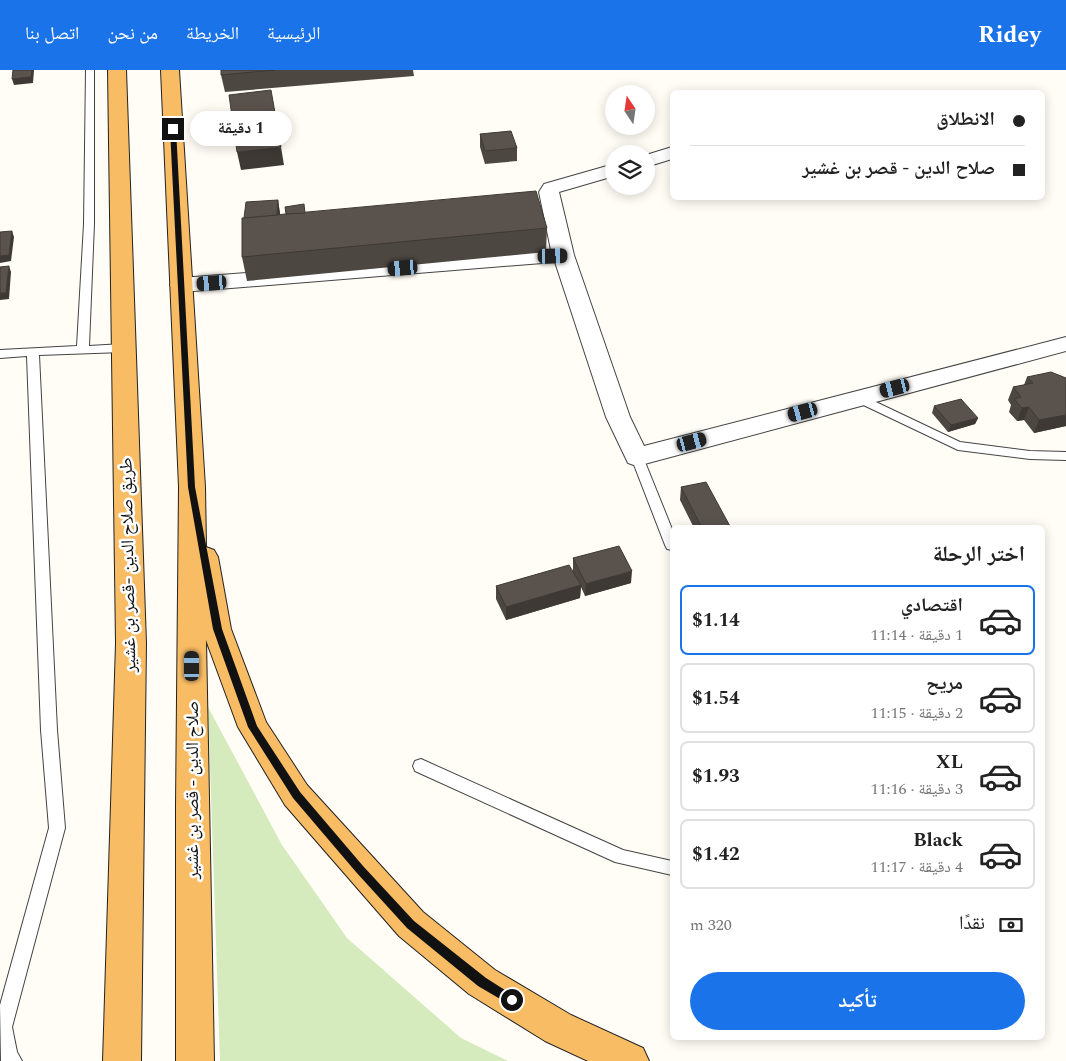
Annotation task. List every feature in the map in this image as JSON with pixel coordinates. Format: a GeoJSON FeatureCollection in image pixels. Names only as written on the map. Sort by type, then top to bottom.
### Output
{"type":"FeatureCollection","features":[{"type":"Feature","properties":{"kind":"highway","name":"طريق صلاح الدين -قصر بن غشير"},"geometry":{"type":"LineString","coordinates":[[117,70],[131,643],[122,1061]]}},
{"type":"Feature","properties":{"kind":"highway","name":"صلاح الدين - قصر بن غشير"},"geometry":{"type":"LineString","coordinates":[[170,70],[192,487],[192,805],[195,1061]]}},
{"type":"Feature","properties":{"kind":"highway"},"geometry":{"type":"LineString","coordinates":[[192,487],[218,629],[253,727],[296,795],[411,924],[482,982],[558,1028],[630,1061]]}},
{"type":"Feature","properties":{"kind":"street"},"geometry":{"type":"LineString","coordinates":[[655,159],[670,155]]}},
{"type":"Feature","properties":{"kind":"street"},"geometry":{"type":"LineString","coordinates":[[605,173],[551,188],[549,192],[563,255],[618,417],[637,457],[1066,344]]}},
{"type":"Feature","properties":{"kind":"street"},"geometry":{"type":"LineString","coordinates":[[181,285],[563,255]]}},
{"type":"Feature","properties":{"kind":"lane"},"geometry":{"type":"LineString","coordinates":[[83,348],[89,224],[90,70]]}},
{"type":"Feature","properties":{"kind":"lane"},"geometry":{"type":"LineString","coordinates":[[0,354],[83,348],[123,348]]}},
{"type":"Feature","properties":{"kind":"lane"},"geometry":{"type":"LineString","coordinates":[[13,1061],[10,1057],[3,1027],[57,828],[49,730],[33,352]]}},
{"type":"Feature","properties":{"kind":"lane"},"geometry":{"type":"LineString","coordinates":[[859,398],[958,446],[1030,455],[1066,456]]}},
{"type":"Feature","properties":{"kind":"lane"},"geometry":{"type":"LineString","coordinates":[[637,457],[670,540]]}},
{"type":"Feature","properties":{"kind":"lane"},"geometry":{"type":"LineString","coordinates":[[421,766],[621,857],[670,868]]}},
{"type":"Feature","properties":{"kind":"green space"},"geometry":{"type":"Polygon","coordinates":[[[208,707],[282,845],[347,938],[461,1038],[508,1061],[220,1061],[208,707]]]}},
{"type":"Feature","properties":{"kind":"building"},"geometry":{"type":"Polygon","coordinates":[[[13,70],[32,70],[31,77],[12,79],[13,70]]]}},
{"type":"Feature","properties":{"kind":"building"},"geometry":{"type":"Polygon","coordinates":[[[221,70],[275,70],[221,75],[221,70]]]}},
{"type":"Feature","properties":{"kind":"building"},"geometry":{"type":"Polygon","coordinates":[[[271,90],[281,147],[237,152],[229,95],[271,90]]]}},
{"type":"Feature","properties":{"kind":"building"},"geometry":{"type":"Polygon","coordinates":[[[511,131],[517,148],[485,151],[480,134],[511,131]]]}},
{"type":"Feature","properties":{"kind":"building"},"geometry":{"type":"Polygon","coordinates":[[[536,191],[547,228],[242,257],[242,218],[536,191]]]}},
{"type":"Feature","properties":{"kind":"building"},"geometry":{"type":"Polygon","coordinates":[[[278,200],[277,215],[244,218],[246,202],[278,200]]]}},
{"type":"Feature","properties":{"kind":"building"},"geometry":{"type":"Polygon","coordinates":[[[304,204],[305,213],[286,214],[285,207],[304,204]]]}},
{"type":"Feature","properties":{"kind":"building"},"geometry":{"type":"Polygon","coordinates":[[[12,231],[9,255],[0,256],[0,232],[12,231]]]}},
{"type":"Feature","properties":{"kind":"building"},"geometry":{"type":"Polygon","coordinates":[[[9,266],[6,293],[0,293],[0,267],[9,266]]]}},
{"type":"Feature","properties":{"kind":"building"},"geometry":{"type":"Polygon","coordinates":[[[1051,372],[1066,378],[1066,415],[1039,420],[1029,407],[1022,408],[1014,399],[1021,397],[1013,387],[1033,383],[1027,377],[1051,372]]]}},
{"type":"Feature","properties":{"kind":"building"},"geometry":{"type":"Polygon","coordinates":[[[961,399],[978,418],[951,425],[934,406],[961,399]]]}},
{"type":"Feature","properties":{"kind":"building"},"geometry":{"type":"Polygon","coordinates":[[[706,482],[729,525],[700,525],[681,487],[706,482]]]}},
{"type":"Feature","properties":{"kind":"building"},"geometry":{"type":"Polygon","coordinates":[[[619,546],[632,571],[586,584],[573,558],[619,546]]]}},
{"type":"Feature","properties":{"kind":"building"},"geometry":{"type":"Polygon","coordinates":[[[569,565],[581,585],[506,607],[496,586],[569,565]]]}},
{"type":"Feature","properties":{"kind":"route"},"geometry":{"type":"LineString","coordinates":[[173,129],[192,487],[218,629],[253,727],[296,795],[411,924],[482,982],[512,1000]]}}]}
